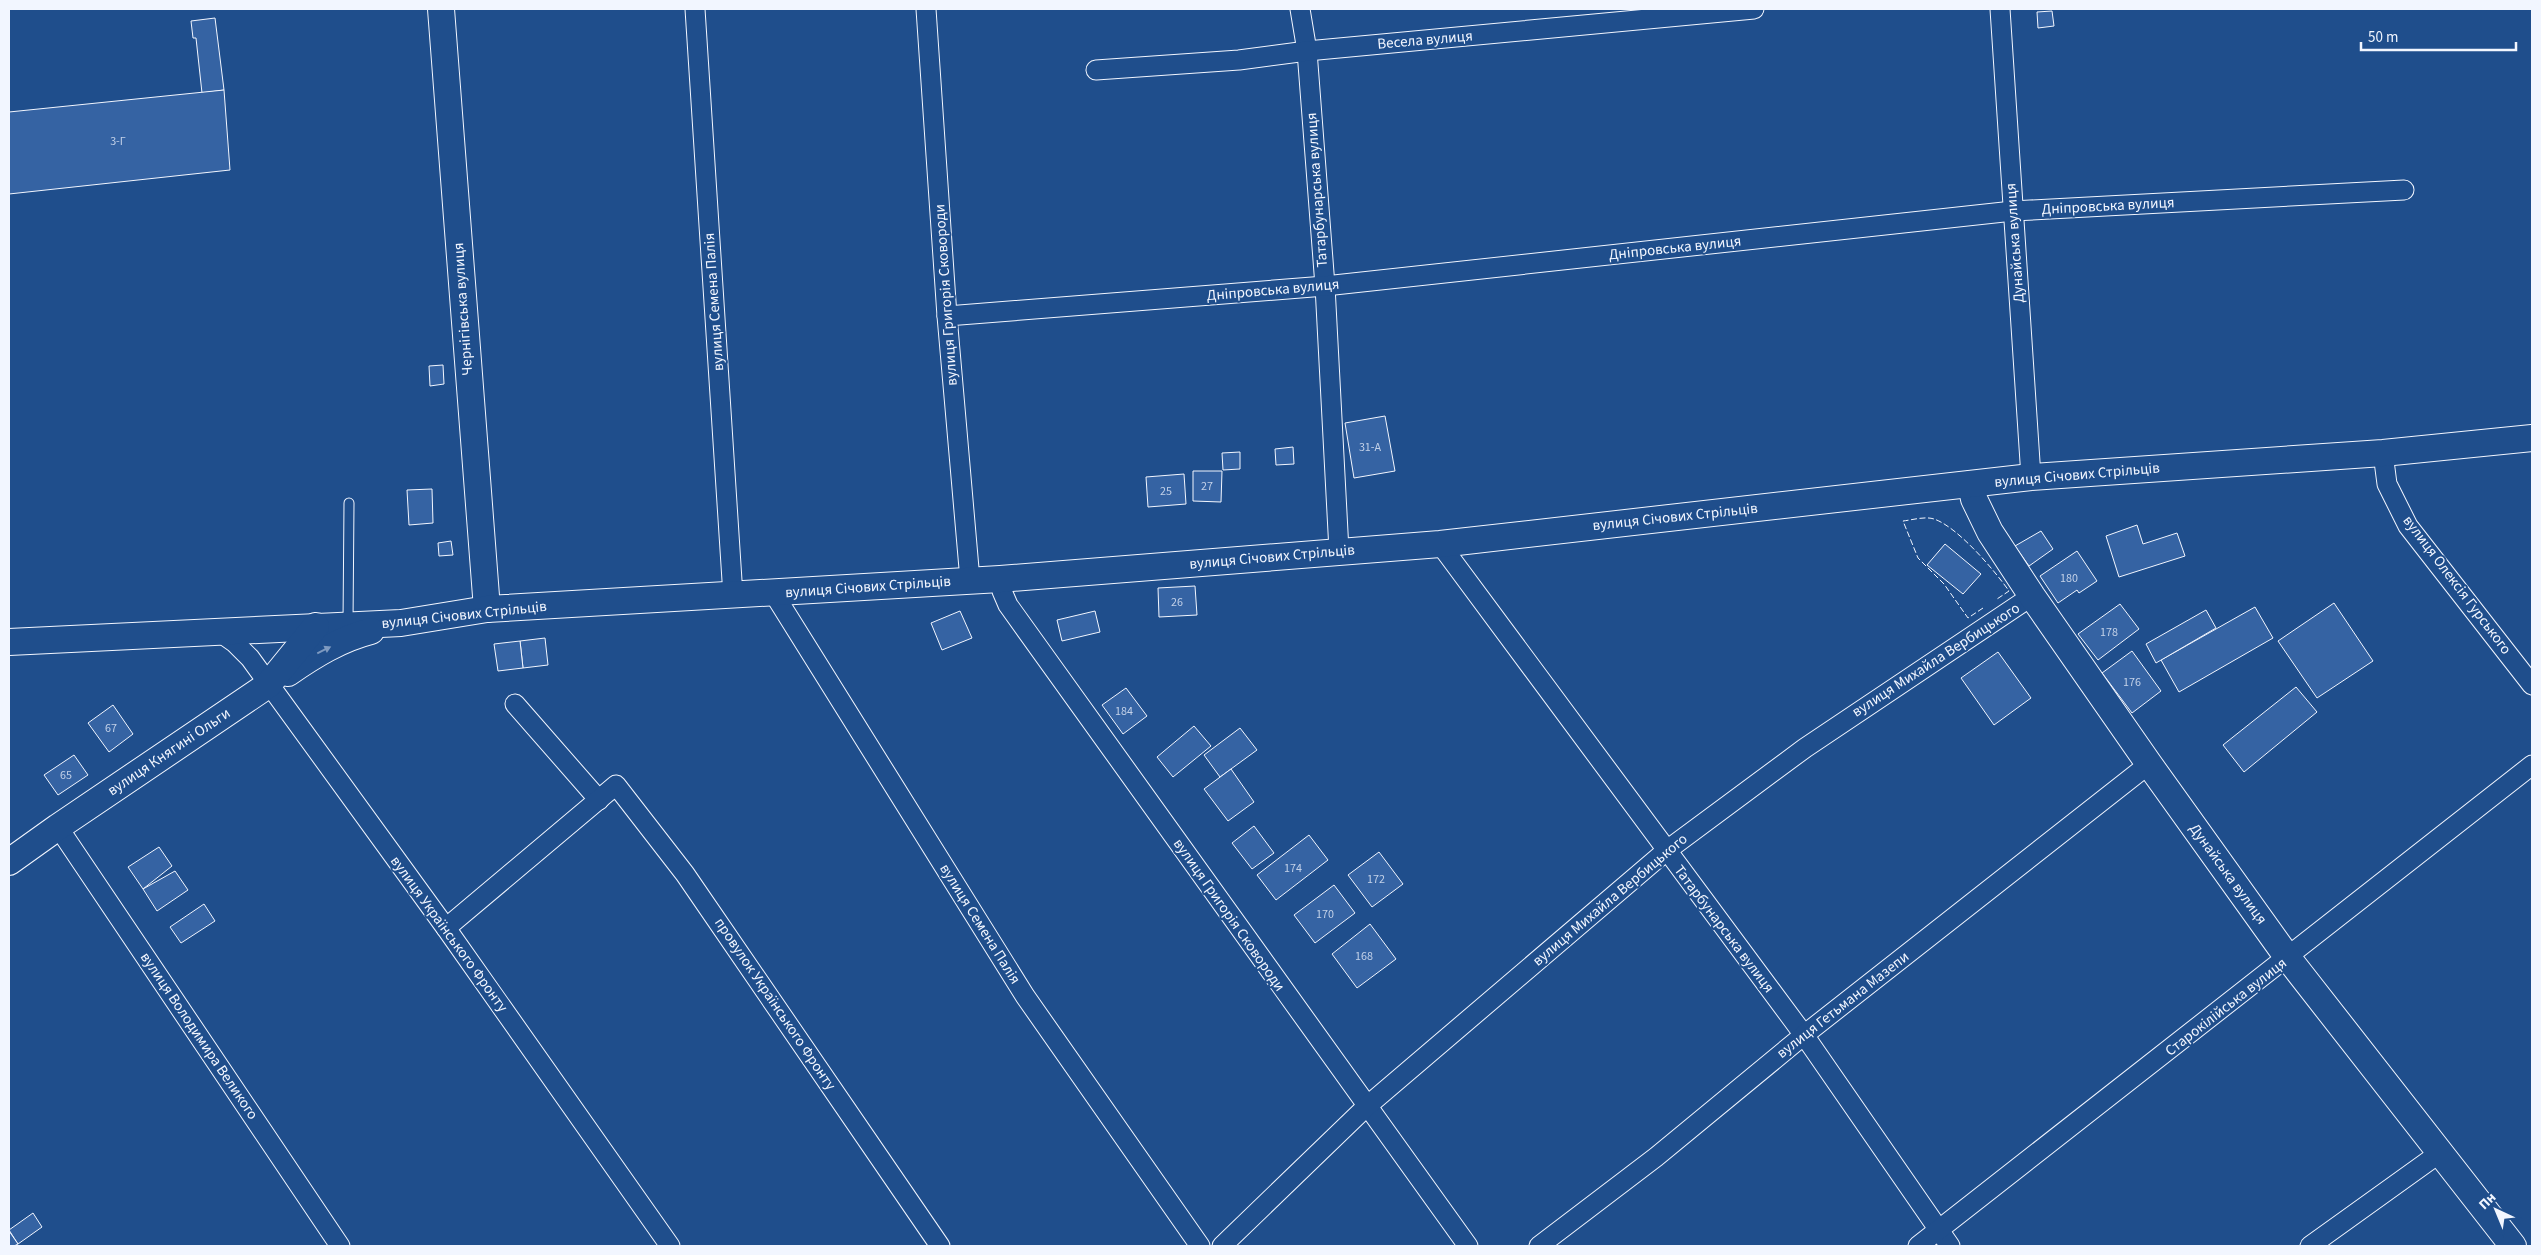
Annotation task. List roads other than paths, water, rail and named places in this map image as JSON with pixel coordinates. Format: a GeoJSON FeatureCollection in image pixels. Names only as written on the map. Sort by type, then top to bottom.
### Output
{"type":"FeatureCollection","features":[{"type":"Feature","properties":{"kind":"main road","name":"Чернігівська вулиця"},"geometry":{"type":"LineString","coordinates":[[441,9],[487,609]]}},
{"type":"Feature","properties":{"kind":"main road","name":"вулиця Січових Стрільців"},"geometry":{"type":"LineString","coordinates":[[9,642],[348,624],[401,623],[487,609],[774,594],[1440,544],[2031,477],[2383,453],[2532,438]]}},
{"type":"Feature","properties":{"kind":"main road","name":"Дунайська вулиця"},"geometry":{"type":"LineString","coordinates":[[1972,484],[1974,499],[1990,532],[2032,596],[2149,764],[2288,958],[2513,1246]]}},
{"type":"Feature","properties":{"kind":"main road"},"geometry":{"type":"LineString","coordinates":[[268,685],[315,655],[352,636],[401,623]]}},
{"type":"Feature","properties":{"kind":"main road","name":"вулиця Княгині Ольги"},"geometry":{"type":"LineString","coordinates":[[9,862],[268,685],[316,626]]}},
{"type":"Feature","properties":{"kind":"street","name":"вулиця Семена Палія"},"geometry":{"type":"LineString","coordinates":[[695,9],[733,596]]}},
{"type":"Feature","properties":{"kind":"street","name":"вулиця Григорія Сковороди"},"geometry":{"type":"LineString","coordinates":[[926,9],[947,316],[970,580]]}},
{"type":"Feature","properties":{"kind":"street","name":"Татарбунарська вулиця"},"geometry":{"type":"LineString","coordinates":[[1300,9],[1307,51],[1324,286],[1338,551]]}},
{"type":"Feature","properties":{"kind":"street","name":"Весела вулиця"},"geometry":{"type":"LineString","coordinates":[[1096,70],[1239,60],[1307,51],[1754,9]]}},
{"type":"Feature","properties":{"kind":"street","name":"Дунайська вулиця"},"geometry":{"type":"LineString","coordinates":[[2000,9],[2031,477]]}},
{"type":"Feature","properties":{"kind":"street","name":"Дніпровська вулиця"},"geometry":{"type":"LineString","coordinates":[[947,316],[1324,286],[2013,211],[2404,190]]}},
{"type":"Feature","properties":{"kind":"street","name":"вулиця Олексія Гурського"},"geometry":{"type":"LineString","coordinates":[[2383,453],[2387,484],[2408,526],[2532,685]]}},
{"type":"Feature","properties":{"kind":"street","name":"Татарбунарська вулиця"},"geometry":{"type":"LineString","coordinates":[[1440,544],[1804,1035],[1950,1246]]}},
{"type":"Feature","properties":{"kind":"street","name":"вулиця Григорія Сковороди"},"geometry":{"type":"LineString","coordinates":[[1000,578],[1008,605],[1366,1108],[1468,1246]]}},
{"type":"Feature","properties":{"kind":"street","name":"вулиця Семена Палія"},"geometry":{"type":"LineString","coordinates":[[774,594],[1025,996],[1200,1246]]}},
{"type":"Feature","properties":{"kind":"street","name":"вулиця Михайла Вербицького"},"geometry":{"type":"LineString","coordinates":[[1222,1246],[1366,1108],[1666,851],[1805,748],[2032,596]]}},
{"type":"Feature","properties":{"kind":"street","name":"вулиця Українського Фронту"},"geometry":{"type":"LineString","coordinates":[[218,631],[235,643],[250,658],[446,928],[670,1246]]}},
{"type":"Feature","properties":{"kind":"street"},"geometry":{"type":"LineString","coordinates":[[515,704],[599,800]]}},
{"type":"Feature","properties":{"kind":"street","name":"вулиця Гетьмана Мазепи"},"geometry":{"type":"LineString","coordinates":[[1539,1246],[1656,1157],[1804,1035],[2149,764]]}},
{"type":"Feature","properties":{"kind":"street","name":"Старокілійська вулиця"},"geometry":{"type":"LineString","coordinates":[[1918,1246],[2532,765]]}},
{"type":"Feature","properties":{"kind":"street","name":"провулок Українського Фронту"},"geometry":{"type":"LineString","coordinates":[[446,928],[616,785],[685,874],[940,1246]]}},
{"type":"Feature","properties":{"kind":"street","name":"вулиця Володимира Великого"},"geometry":{"type":"LineString","coordinates":[[58,827],[340,1246]]}},
{"type":"Feature","properties":{"kind":"street"},"geometry":{"type":"LineString","coordinates":[[2310,1246],[2441,1152]]}},
{"type":"Feature","properties":{"kind":"lane"},"geometry":{"type":"LineString","coordinates":[[348,624],[349,503]]}}]}
